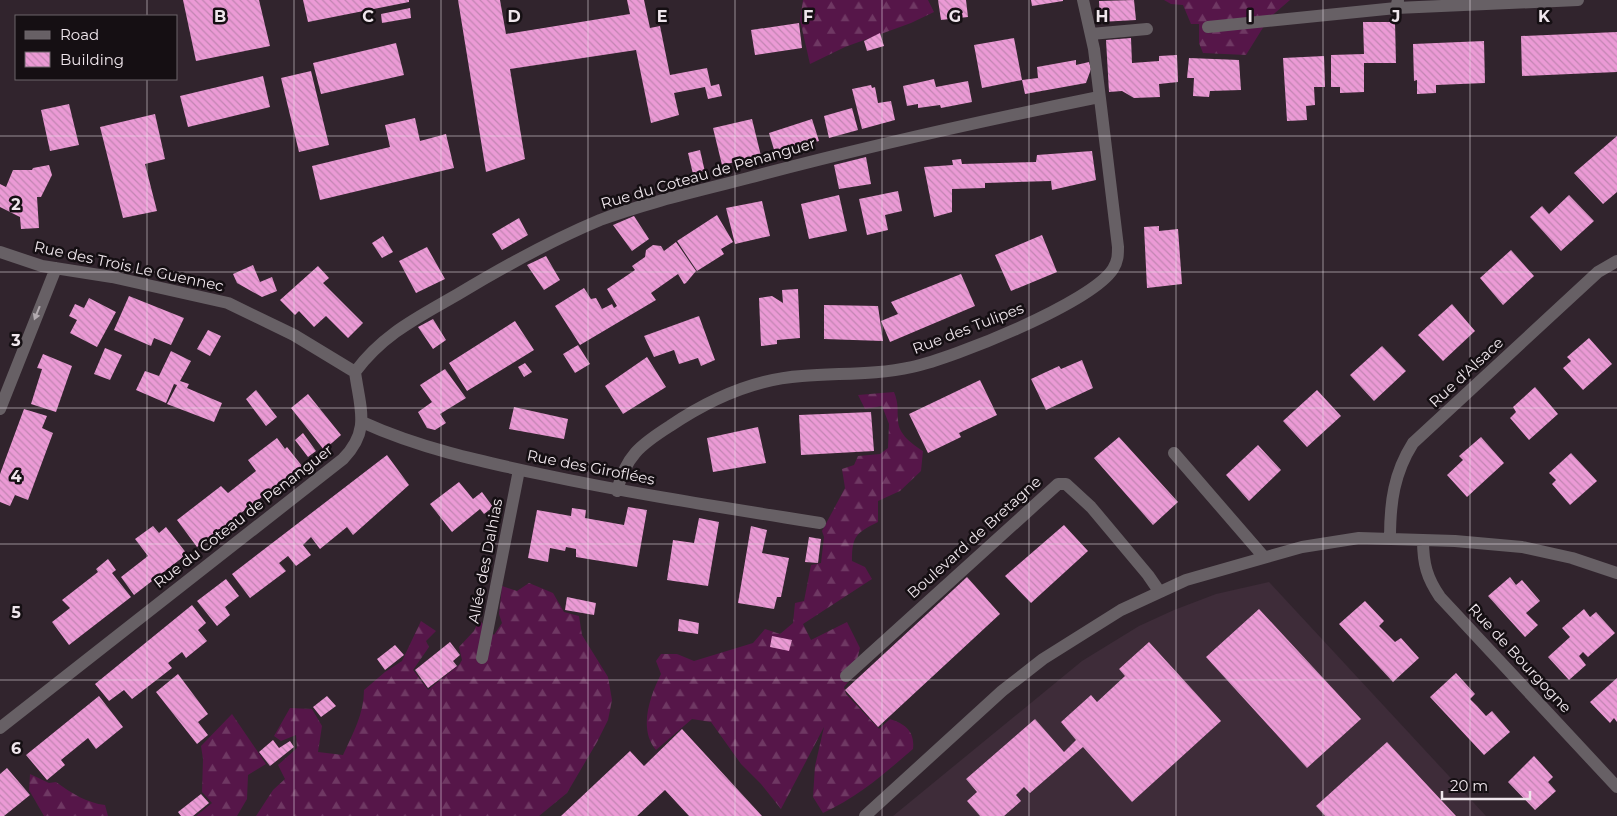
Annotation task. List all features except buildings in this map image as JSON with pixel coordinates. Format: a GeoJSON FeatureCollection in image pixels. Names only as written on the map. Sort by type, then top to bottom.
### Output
{"type":"FeatureCollection","features":[{"type":"Feature","properties":{"kind":"street","name":"Rue des Tulipes"},"geometry":{"type":"LineString","coordinates":[[617,491],[628,459],[663,430],[713,400],[740,389],[785,378],[878,373],[928,363],[1000,336],[1060,308],[1093,289],[1109,274],[1117,260],[1118,247],[1091,34],[1083,0]]}},
{"type":"Feature","properties":{"kind":"street"},"geometry":{"type":"LineString","coordinates":[[1208,26],[1398,4],[1578,0]]}},
{"type":"Feature","properties":{"kind":"street"},"geometry":{"type":"LineString","coordinates":[[1091,34],[1147,29]]}},
{"type":"Feature","properties":{"kind":"street","name":"Rue du Coteau de Penanguer"},"geometry":{"type":"LineString","coordinates":[[0,728],[343,459],[357,443],[362,422],[355,372],[370,352],[398,328],[501,270],[600,220],[627,210],[859,148],[1099,97]]}},
{"type":"Feature","properties":{"kind":"street","name":"Rue des Trois Le Guennec"},"geometry":{"type":"LineString","coordinates":[[0,252],[56,268],[130,281],[228,303],[274,324],[355,372]]}},
{"type":"Feature","properties":{"kind":"street","name":"Rue d'Alsace"},"geometry":{"type":"LineString","coordinates":[[1390,538],[1391,496],[1400,467],[1413,443],[1598,272],[1617,261]]}},
{"type":"Feature","properties":{"kind":"street"},"geometry":{"type":"LineString","coordinates":[[0,408],[56,268]]}},
{"type":"Feature","properties":{"kind":"street","name":"Rue des Giroflées"},"geometry":{"type":"LineString","coordinates":[[362,422],[431,449],[519,470],[617,491],[820,523]]}},
{"type":"Feature","properties":{"kind":"street"},"geometry":{"type":"LineString","coordinates":[[1174,453],[1264,557]]}},
{"type":"Feature","properties":{"kind":"street","name":"Allée des Dalhias"},"geometry":{"type":"LineString","coordinates":[[482,658],[519,470]]}},
{"type":"Feature","properties":{"kind":"street","name":"Boulevard de Bretagne"},"geometry":{"type":"LineString","coordinates":[[846,676],[1058,484],[1066,484],[1091,506],[1159,591]]}},
{"type":"Feature","properties":{"kind":"street"},"geometry":{"type":"LineString","coordinates":[[865,816],[1028,670],[1121,610],[1186,580],[1264,557],[1334,541],[1390,538],[1522,547],[1552,553],[1617,573]]}},
{"type":"Feature","properties":{"kind":"street","name":"Rue de Bourgogne"},"geometry":{"type":"LineString","coordinates":[[1423,540],[1424,568],[1430,582],[1440,597],[1617,787]]}},
{"type":"Feature","properties":{"kind":"shaded area"},"geometry":{"type":"Polygon","coordinates":[[[1269,582],[1486,816],[893,816],[1082,661],[1139,626],[1174,610],[1216,594],[1269,582]]]}},
{"type":"Feature","properties":{"kind":"green space"},"geometry":{"type":"Polygon","coordinates":[[[803,0],[928,0],[934,12],[911,23],[845,47],[810,64],[800,20],[803,0]]]}},
{"type":"Feature","properties":{"kind":"green space"},"geometry":{"type":"Polygon","coordinates":[[[1164,0],[1290,0],[1269,18],[1246,55],[1203,53],[1199,43],[1199,24],[1191,24],[1183,5],[1171,4],[1164,0]]]}},
{"type":"Feature","properties":{"kind":"green space"},"geometry":{"type":"Polygon","coordinates":[[[894,392],[900,430],[910,442],[923,451],[921,471],[900,491],[878,501],[878,522],[865,529],[854,541],[852,561],[865,567],[872,579],[803,624],[811,640],[847,622],[860,648],[853,676],[844,687],[846,694],[879,729],[890,719],[908,729],[912,737],[913,749],[848,800],[823,813],[813,797],[815,766],[824,727],[781,809],[761,784],[741,764],[711,722],[692,719],[656,750],[651,742],[647,723],[650,702],[661,674],[656,661],[661,654],[677,654],[694,661],[753,643],[765,629],[780,634],[793,623],[795,603],[804,601],[811,565],[821,563],[824,537],[822,531],[845,488],[842,469],[854,465],[858,456],[880,454],[888,448],[889,424],[882,406],[865,409],[858,395],[894,392]]]}},
{"type":"Feature","properties":{"kind":"green space"},"geometry":{"type":"Polygon","coordinates":[[[529,583],[553,593],[564,612],[579,616],[582,635],[608,677],[612,700],[608,720],[567,793],[539,816],[256,816],[273,790],[285,779],[278,765],[297,748],[296,735],[281,741],[274,736],[290,708],[312,709],[322,726],[318,752],[343,755],[360,715],[364,690],[385,672],[402,661],[421,621],[436,631],[426,641],[429,647],[413,670],[428,690],[459,665],[462,660],[459,647],[474,631],[479,620],[494,635],[502,623],[499,614],[502,586],[517,591],[529,583]]]}},
{"type":"Feature","properties":{"kind":"green space"},"geometry":{"type":"Polygon","coordinates":[[[232,714],[266,764],[248,775],[247,799],[237,816],[196,816],[212,803],[202,792],[203,759],[201,746],[232,714]]]}},
{"type":"Feature","properties":{"kind":"green space"},"geometry":{"type":"Polygon","coordinates":[[[30,774],[49,783],[56,782],[73,794],[86,800],[105,805],[108,816],[44,816],[29,790],[30,774]]]}}]}
